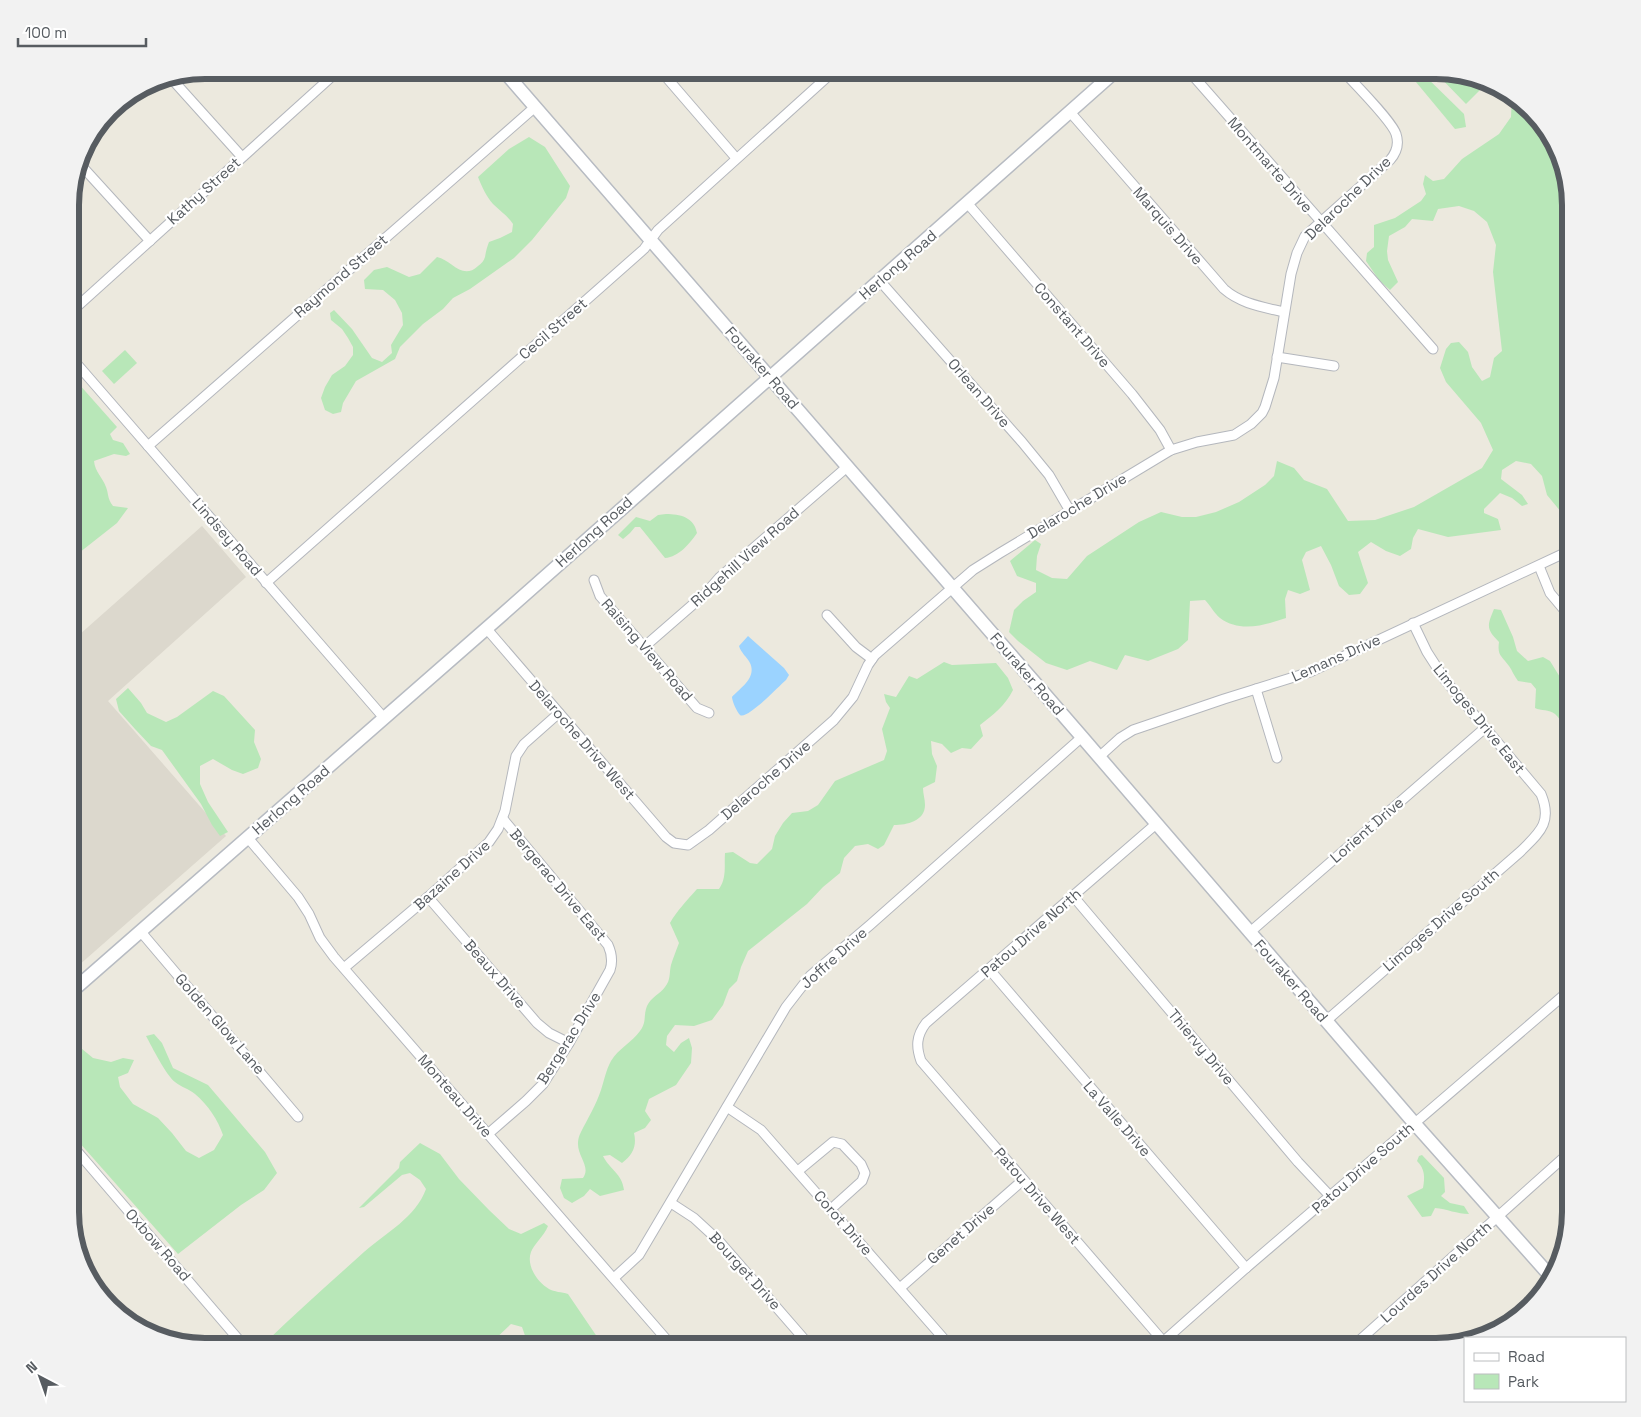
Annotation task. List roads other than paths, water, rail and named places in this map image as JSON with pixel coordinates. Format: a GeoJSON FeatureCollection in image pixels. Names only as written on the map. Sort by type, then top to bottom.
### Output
{"type":"FeatureCollection","features":[{"type":"Feature","properties":{"kind":"main road","name":"Fouraker Road"},"geometry":{"type":"LineString","coordinates":[[511,79],[1099,757],[1414,1124],[1547,1272]]}},
{"type":"Feature","properties":{"kind":"main road","name":"Herlong Road"},"geometry":{"type":"LineString","coordinates":[[79,985],[968,204],[1107,79]]}},
{"type":"Feature","properties":{"kind":"street","name":"Kathy Street"},"geometry":{"type":"LineString","coordinates":[[79,305],[326,79]]}},
{"type":"Feature","properties":{"kind":"street"},"geometry":{"type":"LineString","coordinates":[[668,79],[736,158]]}},
{"type":"Feature","properties":{"kind":"street","name":"Cecil Street"},"geometry":{"type":"LineString","coordinates":[[266,583],[644,249],[658,230],[824,79]]}},
{"type":"Feature","properties":{"kind":"street","name":"Montmarte Drive"},"geometry":{"type":"LineString","coordinates":[[1196,79],[1432,349]]}},
{"type":"Feature","properties":{"kind":"street","name":"Delaroche Drive"},"geometry":{"type":"LineString","coordinates":[[683,845],[688,845],[709,830],[834,720],[853,697],[875,655],[980,566],[1171,450],[1197,442],[1228,437],[1243,430],[1258,418],[1265,407],[1274,378],[1291,274],[1297,253],[1305,236],[1394,156],[1398,142],[1393,128],[1350,79]]}},
{"type":"Feature","properties":{"kind":"street"},"geometry":{"type":"LineString","coordinates":[[175,82],[242,157]]}},
{"type":"Feature","properties":{"kind":"street","name":"Raymond Street"},"geometry":{"type":"LineString","coordinates":[[148,446],[535,107]]}},
{"type":"Feature","properties":{"kind":"street","name":"Marquis Drive"},"geometry":{"type":"LineString","coordinates":[[1070,112],[1224,289],[1247,303],[1284,312]]}},
{"type":"Feature","properties":{"kind":"street"},"geometry":{"type":"LineString","coordinates":[[84,169],[150,241]]}},
{"type":"Feature","properties":{"kind":"street","name":"Constant Drive"},"geometry":{"type":"LineString","coordinates":[[968,204],[1132,394],[1160,430],[1171,450]]}},
{"type":"Feature","properties":{"kind":"street","name":"Orlean Drive"},"geometry":{"type":"LineString","coordinates":[[880,281],[1022,442],[1050,476],[1070,511]]}},
{"type":"Feature","properties":{"kind":"street"},"geometry":{"type":"LineString","coordinates":[[1277,357],[1334,366]]}},
{"type":"Feature","properties":{"kind":"street","name":"Lindsey Road"},"geometry":{"type":"LineString","coordinates":[[79,366],[384,718]]}},
{"type":"Feature","properties":{"kind":"street","name":"Ridgehill View Road"},"geometry":{"type":"LineString","coordinates":[[644,647],[705,594],[719,578],[847,467]]}},
{"type":"Feature","properties":{"kind":"street","name":"Lemans Drive"},"geometry":{"type":"LineString","coordinates":[[1099,757],[1120,738],[1133,730],[1310,672],[1562,554]]}},
{"type":"Feature","properties":{"kind":"street"},"geometry":{"type":"LineString","coordinates":[[1539,566],[1550,593],[1562,607]]}},
{"type":"Feature","properties":{"kind":"street","name":"Raising View Road"},"geometry":{"type":"LineString","coordinates":[[594,580],[600,596],[644,647],[697,708],[709,713]]}},
{"type":"Feature","properties":{"kind":"street"},"geometry":{"type":"LineString","coordinates":[[827,615],[856,647],[872,659]]}},
{"type":"Feature","properties":{"kind":"street","name":"Limoges Drive East"},"geometry":{"type":"LineString","coordinates":[[1413,623],[1427,652],[1445,680],[1541,794],[1546,812]]}},
{"type":"Feature","properties":{"kind":"street","name":"Delaroche Drive West"},"geometry":{"type":"LineString","coordinates":[[486,628],[666,837],[674,843],[683,845]]}},
{"type":"Feature","properties":{"kind":"street"},"geometry":{"type":"LineString","coordinates":[[1256,689],[1277,758]]}},
{"type":"Feature","properties":{"kind":"street","name":"Bazaine Drive"},"geometry":{"type":"LineString","coordinates":[[344,968],[484,848],[494,836],[503,819],[516,756],[524,744],[559,713]]}},
{"type":"Feature","properties":{"kind":"street","name":"Lorient Drive"},"geometry":{"type":"LineString","coordinates":[[1249,933],[1485,728]]}},
{"type":"Feature","properties":{"kind":"street","name":"Joffre Drive"},"geometry":{"type":"LineString","coordinates":[[614,1278],[639,1255],[791,1000],[810,976],[1082,738]]}},
{"type":"Feature","properties":{"kind":"street","name":"Limoges Drive South"},"geometry":{"type":"LineString","coordinates":[[1326,1020],[1520,852],[1541,830],[1546,812]]}},
{"type":"Feature","properties":{"kind":"street","name":"Bergerac Drive East"},"geometry":{"type":"LineString","coordinates":[[503,819],[608,945],[612,953]]}},
{"type":"Feature","properties":{"kind":"street","name":"Patou Drive North"},"geometry":{"type":"LineString","coordinates":[[917,1047],[919,1032],[926,1023],[1156,824]]}},
{"type":"Feature","properties":{"kind":"street","name":"Monteau Drive"},"geometry":{"type":"LineString","coordinates":[[248,838],[298,897],[309,914],[320,938],[344,968],[665,1338]]}},
{"type":"Feature","properties":{"kind":"street","name":"Thiervy Drive"},"geometry":{"type":"LineString","coordinates":[[1073,896],[1298,1162],[1330,1196]]}},
{"type":"Feature","properties":{"kind":"street","name":"Beaux Drive"},"geometry":{"type":"LineString","coordinates":[[428,897],[537,1023],[549,1033],[569,1043]]}},
{"type":"Feature","properties":{"kind":"street","name":"Golden Glow Lane"},"geometry":{"type":"LineString","coordinates":[[141,932],[298,1117]]}},
{"type":"Feature","properties":{"kind":"street","name":"Bergerac Drive"},"geometry":{"type":"LineString","coordinates":[[488,1134],[543,1084],[569,1043],[610,970],[612,953]]}},
{"type":"Feature","properties":{"kind":"street","name":"La Valle Drive"},"geometry":{"type":"LineString","coordinates":[[989,969],[1246,1268]]}},
{"type":"Feature","properties":{"kind":"street","name":"Patou Drive South"},"geometry":{"type":"LineString","coordinates":[[1167,1338],[1562,997]]}},
{"type":"Feature","properties":{"kind":"street","name":"Patou Drive West"},"geometry":{"type":"LineString","coordinates":[[917,1047],[921,1061],[1155,1338]]}},
{"type":"Feature","properties":{"kind":"street","name":"Corot Drive"},"geometry":{"type":"LineString","coordinates":[[727,1107],[761,1130],[943,1338]]}},
{"type":"Feature","properties":{"kind":"street"},"geometry":{"type":"LineString","coordinates":[[798,1171],[833,1142],[842,1144],[861,1164],[865,1173],[862,1181],[831,1209]]}},
{"type":"Feature","properties":{"kind":"street","name":"Oxbow Road"},"geometry":{"type":"LineString","coordinates":[[79,1153],[238,1338]]}},
{"type":"Feature","properties":{"kind":"street","name":"Lourdes Drive North"},"geometry":{"type":"LineString","coordinates":[[1362,1338],[1562,1159]]}},
{"type":"Feature","properties":{"kind":"street","name":"Genet Drive"},"geometry":{"type":"LineString","coordinates":[[900,1288],[1023,1180]]}},
{"type":"Feature","properties":{"kind":"street","name":"Bourget Drive"},"geometry":{"type":"LineString","coordinates":[[670,1203],[694,1218],[720,1241],[804,1338]]}},
{"type":"Feature","properties":{"kind":"water"},"geometry":{"type":"Polygon","coordinates":[[[748,636],[784,668],[789,675],[756,708],[744,715],[740,715],[732,697],[747,682],[751,673],[750,663],[739,646],[748,636]]]}}]}
